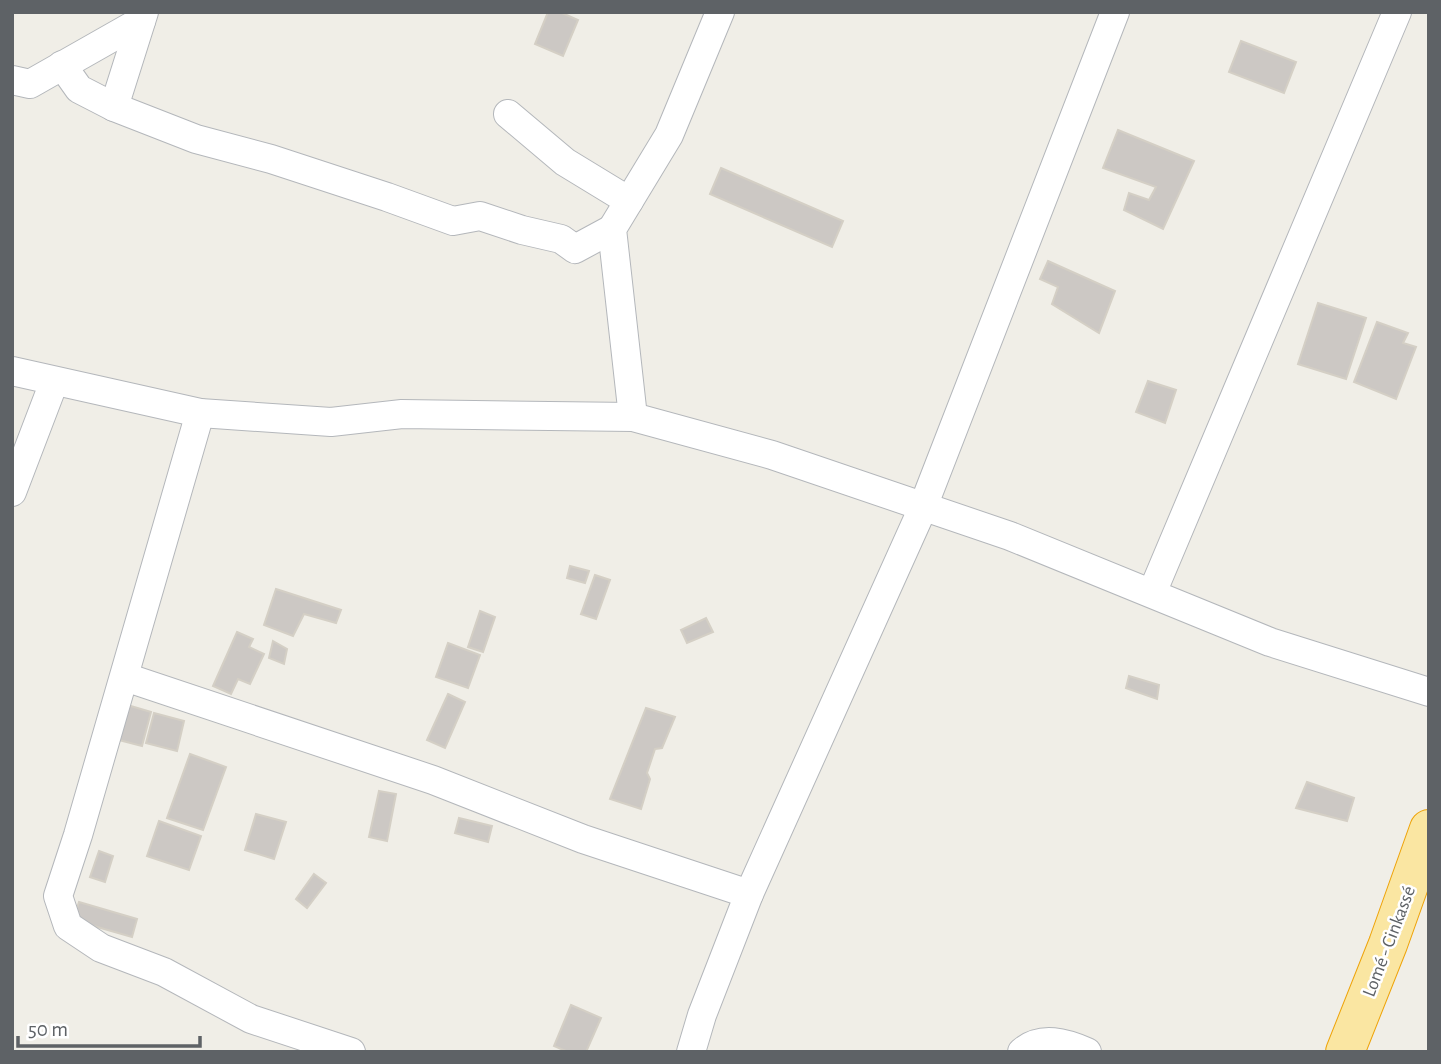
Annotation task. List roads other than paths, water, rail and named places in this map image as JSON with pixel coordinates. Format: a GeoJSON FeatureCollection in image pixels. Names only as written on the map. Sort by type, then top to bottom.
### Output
{"type":"FeatureCollection","features":[{"type":"Feature","properties":{"kind":"highway","name":"Lomé - Cinkassé"},"geometry":{"type":"LineString","coordinates":[[1345,1052],[1388,944],[1429,829]]}},
{"type":"Feature","properties":{"kind":"street"},"geometry":{"type":"LineString","coordinates":[[62,65],[79,89],[114,107],[196,139],[271,159],[453,221],[480,216],[561,239],[575,248],[612,229],[669,135],[720,12]]}},
{"type":"Feature","properties":{"kind":"street"},"geometry":{"type":"LineString","coordinates":[[691,1052],[702,1014],[749,894],[923,507],[1115,12]]}},
{"type":"Feature","properties":{"kind":"street"},"geometry":{"type":"LineString","coordinates":[[1152,593],[1397,12]]}},
{"type":"Feature","properties":{"kind":"street"},"geometry":{"type":"LineString","coordinates":[[12,80],[30,84],[142,17]]}},
{"type":"Feature","properties":{"kind":"street"},"geometry":{"type":"LineString","coordinates":[[114,107],[142,17]]}},
{"type":"Feature","properties":{"kind":"street"},"geometry":{"type":"LineString","coordinates":[[508,114],[565,162],[629,201]]}},
{"type":"Feature","properties":{"kind":"street"},"geometry":{"type":"LineString","coordinates":[[612,229],[633,417]]}},
{"type":"Feature","properties":{"kind":"street"},"geometry":{"type":"LineString","coordinates":[[12,371],[200,413],[331,422],[402,414],[633,417],[772,455],[1010,536],[1270,642],[1429,692]]}},
{"type":"Feature","properties":{"kind":"street"},"geometry":{"type":"LineString","coordinates":[[12,492],[54,382]]}},
{"type":"Feature","properties":{"kind":"street"},"geometry":{"type":"LineString","coordinates":[[200,413],[125,677],[58,896],[68,926],[101,948],[164,972],[251,1019],[351,1052]]}},
{"type":"Feature","properties":{"kind":"street"},"geometry":{"type":"LineString","coordinates":[[125,677],[433,780],[583,839],[749,894]]}},
{"type":"Feature","properties":{"kind":"street"},"geometry":{"type":"LineString","coordinates":[[1022,1052],[1036,1042],[1067,1044],[1087,1052]]}}]}
